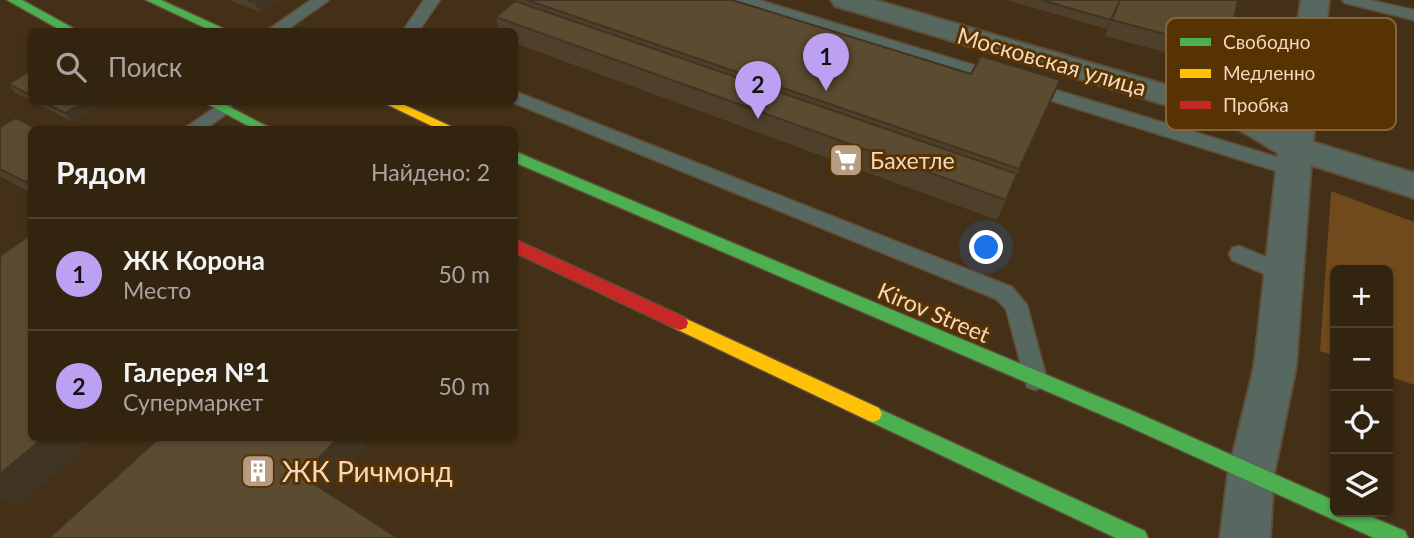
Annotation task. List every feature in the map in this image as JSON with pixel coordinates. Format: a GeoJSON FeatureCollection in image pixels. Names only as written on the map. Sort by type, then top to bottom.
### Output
{"type":"FeatureCollection","features":[{"type":"Feature","properties":{"kind":"main road"},"geometry":{"type":"LineString","coordinates":[[13,0],[66,28]]}},
{"type":"Feature","properties":{"kind":"main road"},"geometry":{"type":"LineString","coordinates":[[152,0],[216,28]]}},
{"type":"Feature","properties":{"kind":"main road"},"geometry":{"type":"LineString","coordinates":[[216,105],[260,126]]}},
{"type":"Feature","properties":{"kind":"main road"},"geometry":{"type":"LineString","coordinates":[[395,105],[444,126]]}},
{"type":"Feature","properties":{"kind":"main road","name":"Kirov Street"},"geometry":{"type":"LineString","coordinates":[[518,158],[1129,418],[1330,508]]}},
{"type":"Feature","properties":{"kind":"main road"},"geometry":{"type":"LineString","coordinates":[[518,247],[1139,538]]}},
{"type":"Feature","properties":{"kind":"main road","name":"Kirov Street"},"geometry":{"type":"LineString","coordinates":[[1350,517],[1398,538]]}},
{"type":"Feature","properties":{"kind":"street","name":"Московская улица"},"geometry":{"type":"LineString","coordinates":[[845,0],[1166,95]]}},
{"type":"Feature","properties":{"kind":"street"},"geometry":{"type":"LineString","coordinates":[[1313,18],[1315,0]]}},
{"type":"Feature","properties":{"kind":"street","name":"Московская улица"},"geometry":{"type":"LineString","coordinates":[[1257,130],[1294,159],[1414,186]]}},
{"type":"Feature","properties":{"kind":"street"},"geometry":{"type":"LineString","coordinates":[[1245,538],[1251,474],[1275,367],[1298,130]]}},
{"type":"Feature","properties":{"kind":"lane"},"geometry":{"type":"LineString","coordinates":[[279,28],[321,0]]}},
{"type":"Feature","properties":{"kind":"lane"},"geometry":{"type":"LineString","coordinates":[[413,28],[432,0]]}},
{"type":"Feature","properties":{"kind":"lane"},"geometry":{"type":"LineString","coordinates":[[743,0],[1166,122]]}},
{"type":"Feature","properties":{"kind":"lane"},"geometry":{"type":"LineString","coordinates":[[1350,0],[1414,15]]}},
{"type":"Feature","properties":{"kind":"lane"},"geometry":{"type":"LineString","coordinates":[[518,98],[1004,293],[1016,305],[1035,380]]}},
{"type":"Feature","properties":{"kind":"lane"},"geometry":{"type":"LineString","coordinates":[[195,126],[216,105]]}},
{"type":"Feature","properties":{"kind":"lane"},"geometry":{"type":"LineString","coordinates":[[1194,130],[1294,159]]}},
{"type":"Feature","properties":{"kind":"lane"},"geometry":{"type":"LineString","coordinates":[[1239,254],[1283,273]]}},
{"type":"Feature","properties":{"kind":"shaded area"},"geometry":{"type":"Polygon","coordinates":[[[1331,191],[1414,222],[1414,385],[1393,378],[1393,265],[1330,265],[1330,354],[1320,351],[1331,191]]]}},
{"type":"Feature","properties":{"kind":"building"},"geometry":{"type":"Polygon","coordinates":[[[527,0],[732,0],[971,74],[981,56],[1060,80],[1019,169],[527,0]]]}},
{"type":"Feature","properties":{"kind":"building"},"geometry":{"type":"Polygon","coordinates":[[[1041,0],[1120,0],[1111,20],[1041,0]]]}},
{"type":"Feature","properties":{"kind":"building"},"geometry":{"type":"Polygon","coordinates":[[[1120,0],[1238,0],[1234,18],[1166,18],[1166,34],[1112,20],[1120,0]]]}},
{"type":"Feature","properties":{"kind":"building"},"geometry":{"type":"Polygon","coordinates":[[[515,1],[1017,174],[1006,200],[496,17],[515,1]]]}},
{"type":"Feature","properties":{"kind":"building"},"geometry":{"type":"Polygon","coordinates":[[[28,72],[28,94],[8,84],[28,72]]]}},
{"type":"Feature","properties":{"kind":"building"},"geometry":{"type":"Polygon","coordinates":[[[49,105],[79,105],[65,113],[49,105]]]}},
{"type":"Feature","properties":{"kind":"building"},"geometry":{"type":"Polygon","coordinates":[[[16,118],[31,126],[28,126],[28,180],[25,182],[0,169],[0,127],[16,118]]]}},
{"type":"Feature","properties":{"kind":"building"},"geometry":{"type":"Polygon","coordinates":[[[28,238],[28,441],[39,441],[0,474],[0,256],[28,238]]]}},
{"type":"Feature","properties":{"kind":"building","name":"ЖК Ричмонд"},"geometry":{"type":"Polygon","coordinates":[[[156,441],[335,441],[302,476],[398,538],[49,538],[156,441]]]}},
{"type":"Feature","properties":{"kind":"traffic: fast"},"geometry":{"type":"LineString","coordinates":[[13,0],[66,28]]}},
{"type":"Feature","properties":{"kind":"traffic: fast"},"geometry":{"type":"LineString","coordinates":[[152,0],[216,28]]}},
{"type":"Feature","properties":{"kind":"traffic: fast"},"geometry":{"type":"LineString","coordinates":[[216,105],[260,126]]}},
{"type":"Feature","properties":{"kind":"traffic: fast"},"geometry":{"type":"LineString","coordinates":[[518,158],[1129,418],[1330,509]]}},
{"type":"Feature","properties":{"kind":"traffic: fast"},"geometry":{"type":"LineString","coordinates":[[873,414],[1138,538]]}},
{"type":"Feature","properties":{"kind":"traffic: fast"},"geometry":{"type":"LineString","coordinates":[[1349,517],[1398,538]]}},
{"type":"Feature","properties":{"kind":"traffic: slow"},"geometry":{"type":"LineString","coordinates":[[395,105],[444,126]]}},
{"type":"Feature","properties":{"kind":"traffic: slow"},"geometry":{"type":"LineString","coordinates":[[680,323],[873,414]]}},
{"type":"Feature","properties":{"kind":"traffic: jam"},"geometry":{"type":"LineString","coordinates":[[518,247],[680,323]]}},
{"type":"Feature","properties":{"kind":"place","name":"ЖК Корона"},"geometry":{"type":"Point","coordinates":[826,91]}},
{"type":"Feature","properties":{"kind":"place","name":"Галерея №1"},"geometry":{"type":"Point","coordinates":[758,119]}},
{"type":"Feature","properties":{"kind":"place","name":"Бахетле"},"geometry":{"type":"Point","coordinates":[846,160]}},
{"type":"Feature","properties":{"kind":"place","name":"ЖК Ричмонд"},"geometry":{"type":"Point","coordinates":[258,471]}}]}
